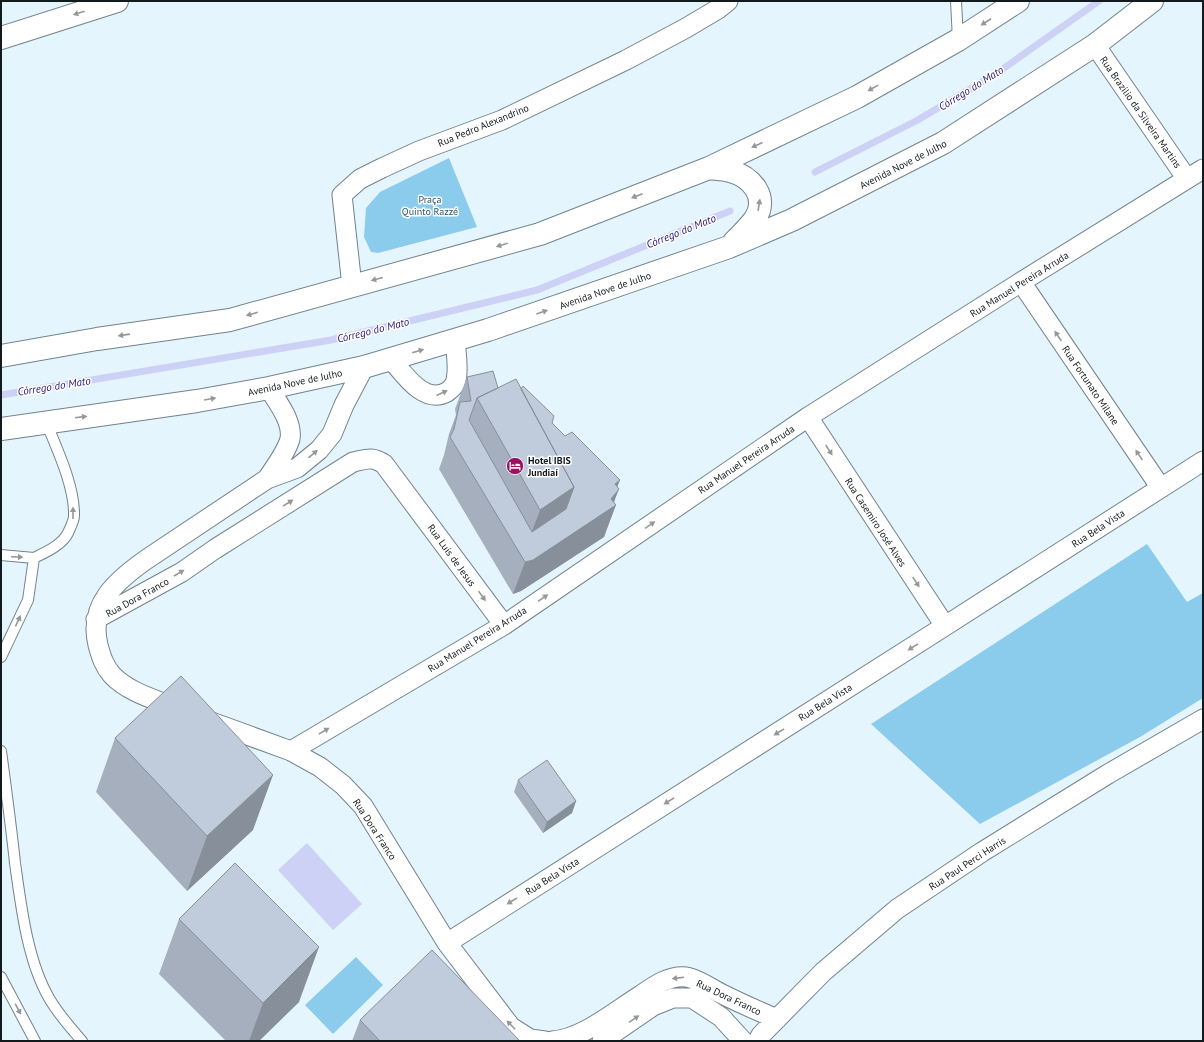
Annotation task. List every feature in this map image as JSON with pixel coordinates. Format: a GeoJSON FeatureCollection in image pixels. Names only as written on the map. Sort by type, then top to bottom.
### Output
{"type":"FeatureCollection","features":[{"type":"Feature","properties":{"kind":"main road"},"geometry":{"type":"LineString","coordinates":[[1,38],[116,1]]}},
{"type":"Feature","properties":{"kind":"main road"},"geometry":{"type":"LineString","coordinates":[[1,356],[97,339],[230,320],[540,234],[709,168],[857,97],[958,40],[1018,1]]}},
{"type":"Feature","properties":{"kind":"main road","name":"Avenida Nove de Julho"},"geometry":{"type":"LineString","coordinates":[[1,429],[196,401],[268,388],[364,366],[488,330],[729,247],[792,220],[943,143],[1095,45],[1152,1]]}},
{"type":"Feature","properties":{"kind":"main road"},"geometry":{"type":"LineString","coordinates":[[709,168],[729,170],[741,175],[751,182],[756,188],[760,199],[760,206],[755,219],[729,247]]}},
{"type":"Feature","properties":{"kind":"street","name":"Rua Pedro Alexandrino"},"geometry":{"type":"LineString","coordinates":[[352,286],[342,195],[360,179],[419,150],[502,120],[626,60],[686,28],[718,9],[728,1]]}},
{"type":"Feature","properties":{"kind":"street","name":"Rua Brazilio da Silveira Martins"},"geometry":{"type":"LineString","coordinates":[[1095,45],[1195,174]]}},
{"type":"Feature","properties":{"kind":"street","name":"Rua Manuel Pereira Arruda"},"geometry":{"type":"LineString","coordinates":[[291,751],[504,625],[808,418],[1021,282],[1195,174]]}},
{"type":"Feature","properties":{"kind":"street","name":"Rua Fortunato Milane"},"geometry":{"type":"LineString","coordinates":[[1021,282],[1161,488]]}},
{"type":"Feature","properties":{"kind":"street"},"geometry":{"type":"LineString","coordinates":[[391,359],[409,380],[425,393],[436,396],[453,388],[456,382],[457,371],[455,340]]}},
{"type":"Feature","properties":{"kind":"street"},"geometry":{"type":"LineString","coordinates":[[96,619],[104,598],[115,584],[128,572],[267,479],[297,468],[319,450],[332,434],[344,405],[364,366]]}},
{"type":"Feature","properties":{"kind":"street"},"geometry":{"type":"LineString","coordinates":[[267,479],[284,452],[290,438],[289,426],[283,412],[268,388]]}},
{"type":"Feature","properties":{"kind":"street","name":"Rua Casemiro José Alves"},"geometry":{"type":"LineString","coordinates":[[808,418],[946,626]]}},
{"type":"Feature","properties":{"kind":"street","name":"Rua Dora Franco"},"geometry":{"type":"LineString","coordinates":[[401,485],[384,464],[376,459],[370,458],[353,462],[215,549],[182,572],[96,619],[96,638],[101,658],[112,675],[131,690],[291,751],[320,767],[343,785],[363,806],[447,943],[511,1026],[530,1039],[545,1041]]}},
{"type":"Feature","properties":{"kind":"street","name":"Rua Bela Vista"},"geometry":{"type":"LineString","coordinates":[[447,943],[946,626],[1203,460]]}},
{"type":"Feature","properties":{"kind":"street","name":"Rua Luís de Jesus"},"geometry":{"type":"LineString","coordinates":[[401,485],[504,625]]}},
{"type":"Feature","properties":{"kind":"street","name":"Rua Paul Perci Harris"},"geometry":{"type":"LineString","coordinates":[[758,1041],[761,1035],[823,972],[897,909],[982,852],[1108,774],[1203,718]]}},
{"type":"Feature","properties":{"kind":"street","name":"Rua Dora Franco"},"geometry":{"type":"LineString","coordinates":[[447,943],[477,1008],[506,1041]]}},
{"type":"Feature","properties":{"kind":"street","name":"Rua Dora Franco"},"geometry":{"type":"LineString","coordinates":[[552,1041],[563,1040],[582,1032],[605,1019],[657,984],[673,978],[686,977],[700,982],[753,1009],[777,1019]]}},
{"type":"Feature","properties":{"kind":"street","name":"Rua Dora Franco"},"geometry":{"type":"LineString","coordinates":[[602,1041],[653,1006],[673,998],[692,998],[721,1017],[743,1041]]}},
{"type":"Feature","properties":{"kind":"lane"},"geometry":{"type":"LineString","coordinates":[[956,1],[958,40]]}},
{"type":"Feature","properties":{"kind":"lane"},"geometry":{"type":"LineString","coordinates":[[1,555],[34,558],[51,550],[68,534],[74,517],[71,493],[63,465],[46,422]]}},
{"type":"Feature","properties":{"kind":"lane"},"geometry":{"type":"LineString","coordinates":[[1,656],[28,600],[34,558]]}},
{"type":"Feature","properties":{"kind":"lane"},"geometry":{"type":"LineString","coordinates":[[1,751],[22,911],[30,948],[38,974],[48,997],[68,1025],[82,1041]]}},
{"type":"Feature","properties":{"kind":"lane"},"geometry":{"type":"LineString","coordinates":[[1,977],[35,1041]]}},
{"type":"Feature","properties":{"kind":"green space","name":"Praça Quinto Razzé"},"geometry":{"type":"Polygon","coordinates":[[[449,158],[477,227],[378,253],[371,252],[364,237],[366,208],[380,192],[449,158]]]}},
{"type":"Feature","properties":{"kind":"green space"},"geometry":{"type":"Polygon","coordinates":[[[1147,544],[1187,602],[1203,593],[1203,698],[1140,737],[980,824],[871,724],[1147,544]]]}},
{"type":"Feature","properties":{"kind":"green space"},"geometry":{"type":"Polygon","coordinates":[[[356,957],[383,985],[333,1034],[305,1005],[356,957]]]}},
{"type":"Feature","properties":{"kind":"shaded area"},"geometry":{"type":"Polygon","coordinates":[[[307,843],[362,904],[333,930],[278,870],[307,843]]]}},
{"type":"Feature","properties":{"kind":"building"},"geometry":{"type":"Polygon","coordinates":[[[493,371],[498,388],[477,398],[469,420],[532,532],[566,509],[574,487],[521,389],[523,386],[554,416],[552,423],[565,436],[572,432],[620,480],[615,484],[619,489],[611,499],[616,505],[533,560],[525,562],[450,437],[454,429],[460,402],[471,401],[467,377],[493,371]]]}},
{"type":"Feature","properties":{"kind":"building"},"geometry":{"type":"Polygon","coordinates":[[[516,379],[574,487],[540,510],[477,398],[516,379]]]}},
{"type":"Feature","properties":{"kind":"building"},"geometry":{"type":"Polygon","coordinates":[[[181,676],[273,775],[207,836],[115,738],[181,676]]]}},
{"type":"Feature","properties":{"kind":"building"},"geometry":{"type":"Polygon","coordinates":[[[547,760],[576,801],[547,822],[518,780],[547,760]]]}},
{"type":"Feature","properties":{"kind":"building"},"geometry":{"type":"Polygon","coordinates":[[[235,863],[319,947],[263,1003],[179,919],[235,863]]]}},
{"type":"Feature","properties":{"kind":"building"},"geometry":{"type":"Polygon","coordinates":[[[432,950],[520,1041],[380,1041],[360,1020],[432,950]]]}},
{"type":"Feature","properties":{"kind":"waterway","name":"Córrego do Mato"},"geometry":{"type":"LineString","coordinates":[[815,172],[916,121],[997,73],[1099,1]]}},
{"type":"Feature","properties":{"kind":"waterway","name":"Córrego do Mato"},"geometry":{"type":"LineString","coordinates":[[1,395],[331,340],[537,290],[730,211]]}},
{"type":"Feature","properties":{"kind":"place","name":"Hotel IBIS Jundiaí"},"geometry":{"type":"Point","coordinates":[515,466]}}]}
